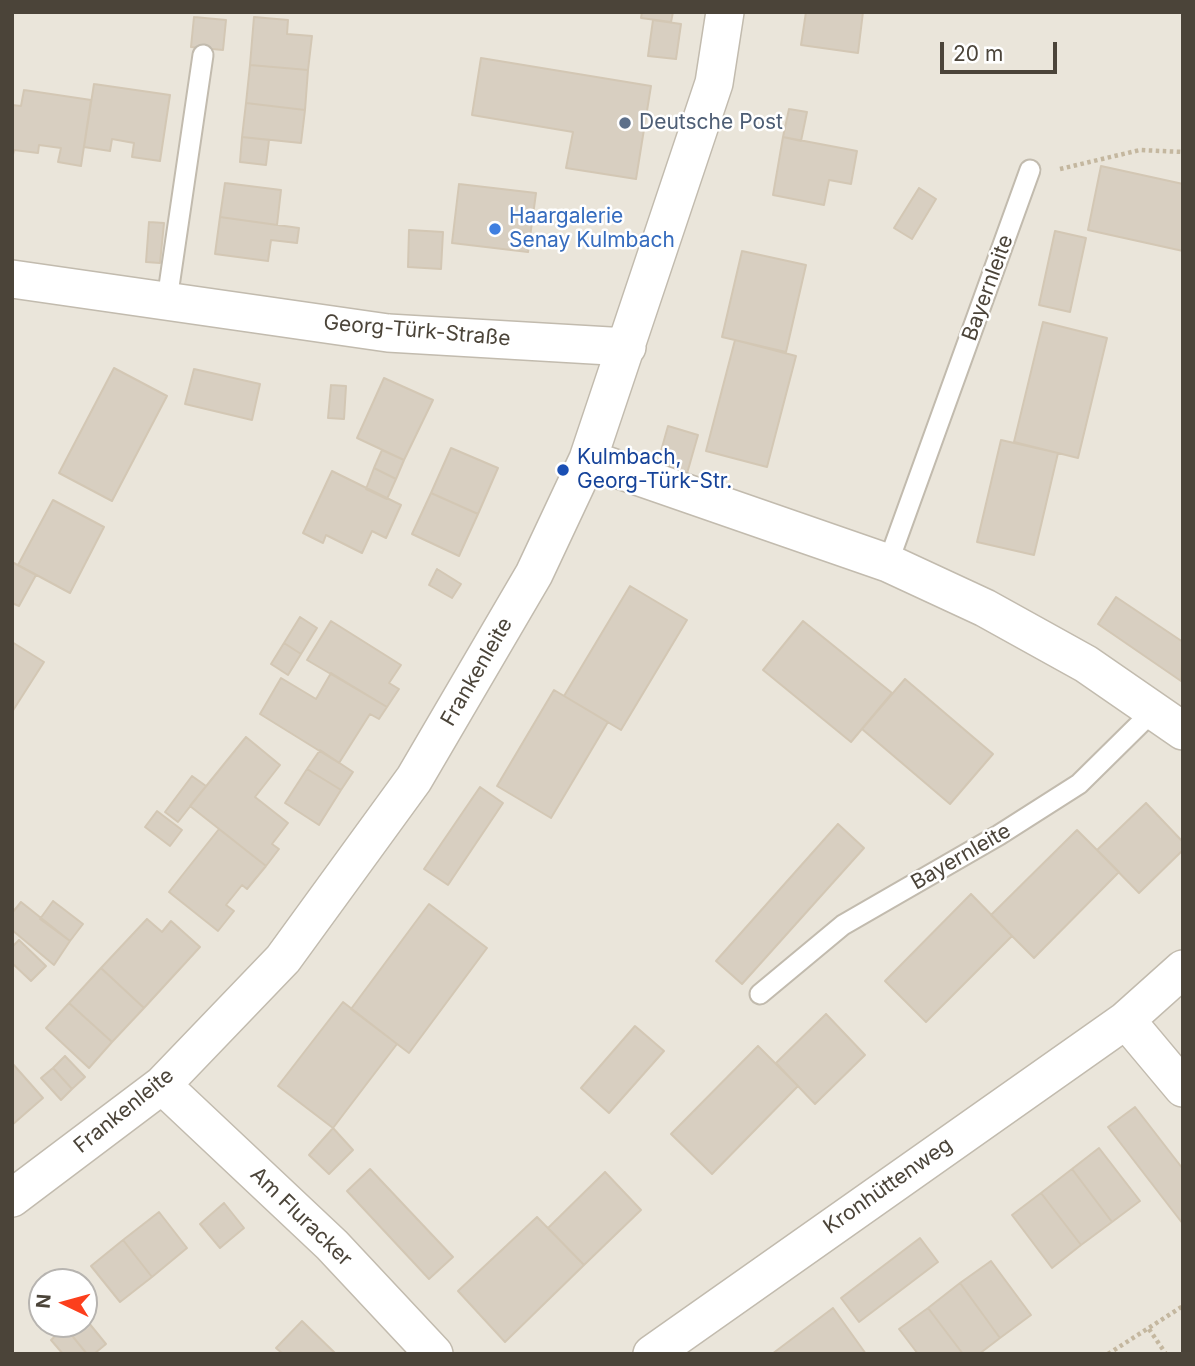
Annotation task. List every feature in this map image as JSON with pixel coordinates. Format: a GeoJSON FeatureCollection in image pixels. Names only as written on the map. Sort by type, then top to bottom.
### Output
{"type":"FeatureCollection","features":[{"type":"Feature","properties":{"kind":"street","name":"Frankenleite"},"geometry":{"type":"LineString","coordinates":[[12,1198],[162,1085],[283,958],[414,779],[534,574],[588,459],[714,83],[725,12]]}},
{"type":"Feature","properties":{"kind":"street","name":"Georg-Türk-Straße"},"geometry":{"type":"LineString","coordinates":[[13,283],[167,300],[388,333],[627,347]]}},
{"type":"Feature","properties":{"kind":"street","name":"Bayernleite"},"geometry":{"type":"LineString","coordinates":[[588,459],[888,563],[985,608],[1052,646],[1168,721]]}},
{"type":"Feature","properties":{"kind":"street","name":"Kronhüttenweg"},"geometry":{"type":"LineString","coordinates":[[652,1354],[1126,1020],[1183,969]]}},
{"type":"Feature","properties":{"kind":"street"},"geometry":{"type":"LineString","coordinates":[[1126,1020],[1183,1088]]}},
{"type":"Feature","properties":{"kind":"street","name":"Am Fluracker"},"geometry":{"type":"LineString","coordinates":[[162,1085],[332,1245],[434,1354]]}},
{"type":"Feature","properties":{"kind":"lane"},"geometry":{"type":"LineString","coordinates":[[167,300],[203,55]]}},
{"type":"Feature","properties":{"kind":"lane","name":"Bayernleite"},"geometry":{"type":"LineString","coordinates":[[888,563],[1030,170]]}},
{"type":"Feature","properties":{"kind":"lane","name":"Bayernleite"},"geometry":{"type":"LineString","coordinates":[[760,994],[843,925],[999,835],[1079,784],[1168,721]]}},
{"type":"Feature","properties":{"kind":"path"},"geometry":{"type":"LineString","coordinates":[[1030,170],[1056,170],[1140,150],[1183,152]]}},
{"type":"Feature","properties":{"kind":"path"},"geometry":{"type":"LineString","coordinates":[[1108,1354],[1183,1306]]}},
{"type":"Feature","properties":{"kind":"path"},"geometry":{"type":"LineString","coordinates":[[1149,1329],[1166,1354]]}},
{"type":"Feature","properties":{"kind":"shaded area"},"geometry":{"type":"Polygon","coordinates":[[[12,12],[1183,12],[1183,1354],[12,1354],[12,12]]]}},
{"type":"Feature","properties":{"kind":"building"},"geometry":{"type":"Polygon","coordinates":[[[642,12],[673,12],[671,22],[641,18],[642,12]]]}},
{"type":"Feature","properties":{"kind":"building"},"geometry":{"type":"Polygon","coordinates":[[[806,12],[863,12],[858,53],[801,45],[806,12]]]}},
{"type":"Feature","properties":{"kind":"building"},"geometry":{"type":"Polygon","coordinates":[[[194,17],[226,20],[223,50],[191,47],[194,17]]]}},
{"type":"Feature","properties":{"kind":"building"},"geometry":{"type":"Polygon","coordinates":[[[254,17],[288,20],[287,34],[312,36],[308,70],[250,65],[254,17]]]}},
{"type":"Feature","properties":{"kind":"building"},"geometry":{"type":"Polygon","coordinates":[[[653,20],[681,24],[676,59],[648,56],[653,20]]]}},
{"type":"Feature","properties":{"kind":"building"},"geometry":{"type":"Polygon","coordinates":[[[481,58],[651,86],[636,179],[566,168],[573,132],[472,115],[481,58]]]}},
{"type":"Feature","properties":{"kind":"building"},"geometry":{"type":"Polygon","coordinates":[[[250,65],[308,70],[305,110],[246,103],[250,65]]]}},
{"type":"Feature","properties":{"kind":"building"},"geometry":{"type":"Polygon","coordinates":[[[94,84],[170,95],[160,161],[132,157],[134,143],[112,139],[110,151],[84,147],[94,84]]]}},
{"type":"Feature","properties":{"kind":"building"},"geometry":{"type":"Polygon","coordinates":[[[24,90],[91,100],[81,166],[58,162],[61,148],[39,145],[38,153],[14,150],[12,159],[12,105],[21,106],[24,90]]]}},
{"type":"Feature","properties":{"kind":"building"},"geometry":{"type":"Polygon","coordinates":[[[246,103],[305,110],[301,143],[242,137],[246,103]]]}},
{"type":"Feature","properties":{"kind":"building"},"geometry":{"type":"Polygon","coordinates":[[[789,109],[807,112],[801,141],[783,137],[789,109]]]}},
{"type":"Feature","properties":{"kind":"building"},"geometry":{"type":"Polygon","coordinates":[[[242,137],[269,140],[266,165],[240,162],[242,137]]]}},
{"type":"Feature","properties":{"kind":"building"},"geometry":{"type":"Polygon","coordinates":[[[783,137],[857,151],[851,184],[829,180],[824,205],[773,195],[783,137]]]}},
{"type":"Feature","properties":{"kind":"building"},"geometry":{"type":"Polygon","coordinates":[[[1101,166],[1183,184],[1183,251],[1088,230],[1101,166]]]}},
{"type":"Feature","properties":{"kind":"building"},"geometry":{"type":"Polygon","coordinates":[[[225,183],[281,190],[277,225],[220,217],[225,183]]]}},
{"type":"Feature","properties":{"kind":"building"},"geometry":{"type":"Polygon","coordinates":[[[459,184],[536,193],[528,252],[452,243],[459,184]]]}},
{"type":"Feature","properties":{"kind":"building"},"geometry":{"type":"Polygon","coordinates":[[[919,188],[936,199],[912,239],[894,228],[919,188]]]}},
{"type":"Feature","properties":{"kind":"building"},"geometry":{"type":"Polygon","coordinates":[[[220,217],[299,228],[297,243],[271,240],[268,261],[215,254],[220,217]]]}},
{"type":"Feature","properties":{"kind":"building"},"geometry":{"type":"Polygon","coordinates":[[[149,222],[164,223],[160,263],[146,262],[149,222]]]}},
{"type":"Feature","properties":{"kind":"building"},"geometry":{"type":"Polygon","coordinates":[[[409,230],[443,232],[441,269],[408,267],[409,230]]]}},
{"type":"Feature","properties":{"kind":"building"},"geometry":{"type":"Polygon","coordinates":[[[1055,231],[1086,238],[1070,312],[1039,305],[1055,231]]]}},
{"type":"Feature","properties":{"kind":"building"},"geometry":{"type":"Polygon","coordinates":[[[742,251],[806,265],[786,352],[722,337],[742,251]]]}},
{"type":"Feature","properties":{"kind":"building"},"geometry":{"type":"Polygon","coordinates":[[[1043,322],[1107,338],[1078,458],[1014,442],[1043,322]]]}},
{"type":"Feature","properties":{"kind":"building"},"geometry":{"type":"Polygon","coordinates":[[[735,340],[796,356],[767,467],[706,451],[735,340]]]}},
{"type":"Feature","properties":{"kind":"building"},"geometry":{"type":"Polygon","coordinates":[[[114,368],[167,396],[112,501],[59,473],[114,368]]]}},
{"type":"Feature","properties":{"kind":"building"},"geometry":{"type":"Polygon","coordinates":[[[194,369],[260,384],[252,420],[185,404],[194,369]]]}},
{"type":"Feature","properties":{"kind":"building"},"geometry":{"type":"Polygon","coordinates":[[[384,378],[433,400],[404,460],[357,438],[384,378]]]}},
{"type":"Feature","properties":{"kind":"building"},"geometry":{"type":"Polygon","coordinates":[[[331,385],[346,386],[344,419],[328,418],[331,385]]]}},
{"type":"Feature","properties":{"kind":"building"},"geometry":{"type":"Polygon","coordinates":[[[668,426],[698,435],[686,477],[656,469],[668,426]]]}},
{"type":"Feature","properties":{"kind":"building"},"geometry":{"type":"Polygon","coordinates":[[[1001,440],[1058,453],[1034,555],[977,542],[1001,440]]]}},
{"type":"Feature","properties":{"kind":"building"},"geometry":{"type":"Polygon","coordinates":[[[451,448],[498,468],[478,514],[431,493],[451,448]]]}},
{"type":"Feature","properties":{"kind":"building"},"geometry":{"type":"Polygon","coordinates":[[[382,450],[404,460],[396,479],[374,468],[382,450]]]}},
{"type":"Feature","properties":{"kind":"building"},"geometry":{"type":"Polygon","coordinates":[[[374,468],[396,479],[387,499],[366,489],[374,468]]]}},
{"type":"Feature","properties":{"kind":"building"},"geometry":{"type":"Polygon","coordinates":[[[332,471],[401,505],[386,538],[372,531],[362,553],[326,535],[323,543],[303,533],[332,471]]]}},
{"type":"Feature","properties":{"kind":"building"},"geometry":{"type":"Polygon","coordinates":[[[431,493],[478,514],[459,556],[412,534],[431,493]]]}},
{"type":"Feature","properties":{"kind":"building"},"geometry":{"type":"Polygon","coordinates":[[[53,500],[104,527],[70,593],[18,565],[53,500]]]}},
{"type":"Feature","properties":{"kind":"building"},"geometry":{"type":"Polygon","coordinates":[[[12,562],[36,575],[19,606],[12,603],[12,562]]]}},
{"type":"Feature","properties":{"kind":"building"},"geometry":{"type":"Polygon","coordinates":[[[437,569],[461,584],[452,598],[429,585],[437,569]]]}},
{"type":"Feature","properties":{"kind":"building"},"geometry":{"type":"Polygon","coordinates":[[[630,586],[687,620],[621,730],[564,696],[630,586]]]}},
{"type":"Feature","properties":{"kind":"building"},"geometry":{"type":"Polygon","coordinates":[[[1116,597],[1183,642],[1181,681],[1098,624],[1116,597]]]}},
{"type":"Feature","properties":{"kind":"building"},"geometry":{"type":"Polygon","coordinates":[[[300,617],[317,628],[301,654],[284,643],[300,617]]]}},
{"type":"Feature","properties":{"kind":"building"},"geometry":{"type":"Polygon","coordinates":[[[331,621],[401,665],[389,683],[399,689],[387,707],[307,660],[331,621]]]}},
{"type":"Feature","properties":{"kind":"building"},"geometry":{"type":"Polygon","coordinates":[[[803,621],[892,693],[851,742],[763,670],[803,621]]]}},
{"type":"Feature","properties":{"kind":"building"},"geometry":{"type":"Polygon","coordinates":[[[12,642],[44,662],[12,712],[12,642]]]}},
{"type":"Feature","properties":{"kind":"building"},"geometry":{"type":"Polygon","coordinates":[[[284,643],[301,654],[288,675],[271,664],[284,643]]]}},
{"type":"Feature","properties":{"kind":"building"},"geometry":{"type":"Polygon","coordinates":[[[331,673],[387,707],[379,719],[370,714],[339,763],[260,714],[281,678],[316,699],[331,673]]]}},
{"type":"Feature","properties":{"kind":"building"},"geometry":{"type":"Polygon","coordinates":[[[905,679],[993,754],[950,804],[862,729],[905,679]]]}},
{"type":"Feature","properties":{"kind":"building"},"geometry":{"type":"Polygon","coordinates":[[[554,690],[608,722],[551,818],[497,786],[554,690]]]}},
{"type":"Feature","properties":{"kind":"building"},"geometry":{"type":"Polygon","coordinates":[[[246,737],[280,765],[255,797],[288,823],[272,844],[279,849],[266,866],[190,806],[246,737]]]}},
{"type":"Feature","properties":{"kind":"building"},"geometry":{"type":"Polygon","coordinates":[[[320,750],[353,772],[341,790],[307,769],[320,750]]]}},
{"type":"Feature","properties":{"kind":"building"},"geometry":{"type":"Polygon","coordinates":[[[307,769],[341,790],[319,825],[285,803],[307,769]]]}},
{"type":"Feature","properties":{"kind":"building"},"geometry":{"type":"Polygon","coordinates":[[[192,776],[206,786],[178,822],[165,812],[192,776]]]}},
{"type":"Feature","properties":{"kind":"building"},"geometry":{"type":"Polygon","coordinates":[[[480,787],[503,803],[448,885],[424,869],[480,787]]]}},
{"type":"Feature","properties":{"kind":"building"},"geometry":{"type":"Polygon","coordinates":[[[1146,803],[1183,842],[1183,850],[1139,893],[1097,850],[1146,803]]]}},
{"type":"Feature","properties":{"kind":"building"},"geometry":{"type":"Polygon","coordinates":[[[157,811],[182,830],[170,846],[145,827],[157,811]]]}},
{"type":"Feature","properties":{"kind":"building"},"geometry":{"type":"Polygon","coordinates":[[[838,824],[864,848],[742,984],[716,961],[838,824]]]}},
{"type":"Feature","properties":{"kind":"building"},"geometry":{"type":"Polygon","coordinates":[[[219,829],[266,866],[247,889],[242,885],[226,905],[234,911],[218,931],[169,892],[219,829]]]}},
{"type":"Feature","properties":{"kind":"building"},"geometry":{"type":"Polygon","coordinates":[[[1077,830],[1119,872],[1034,958],[991,915],[1077,830]]]}},
{"type":"Feature","properties":{"kind":"building"},"geometry":{"type":"Polygon","coordinates":[[[971,894],[1012,936],[926,1022],[885,981],[971,894]]]}},
{"type":"Feature","properties":{"kind":"building"},"geometry":{"type":"Polygon","coordinates":[[[53,901],[83,924],[70,941],[40,919],[53,901]]]}},
{"type":"Feature","properties":{"kind":"building"},"geometry":{"type":"Polygon","coordinates":[[[21,902],[70,941],[54,965],[12,930],[12,913],[21,902]]]}},
{"type":"Feature","properties":{"kind":"building"},"geometry":{"type":"Polygon","coordinates":[[[429,904],[487,948],[409,1053],[351,1009],[429,904]]]}},
{"type":"Feature","properties":{"kind":"building"},"geometry":{"type":"Polygon","coordinates":[[[147,919],[162,932],[171,921],[200,947],[144,1008],[101,968],[147,919]]]}},
{"type":"Feature","properties":{"kind":"building"},"geometry":{"type":"Polygon","coordinates":[[[19,940],[46,966],[31,981],[12,963],[12,947],[19,940]]]}},
{"type":"Feature","properties":{"kind":"building"},"geometry":{"type":"Polygon","coordinates":[[[101,968],[144,1008],[112,1042],[69,1003],[101,968]]]}},
{"type":"Feature","properties":{"kind":"building"},"geometry":{"type":"Polygon","coordinates":[[[343,1002],[397,1044],[333,1128],[278,1086],[343,1002]]]}},
{"type":"Feature","properties":{"kind":"building"},"geometry":{"type":"Polygon","coordinates":[[[69,1003],[112,1042],[89,1068],[46,1028],[69,1003]]]}},
{"type":"Feature","properties":{"kind":"building"},"geometry":{"type":"Polygon","coordinates":[[[826,1014],[865,1055],[815,1104],[776,1063],[826,1014]]]}},
{"type":"Feature","properties":{"kind":"building"},"geometry":{"type":"Polygon","coordinates":[[[635,1026],[664,1051],[609,1113],[581,1088],[635,1026]]]}},
{"type":"Feature","properties":{"kind":"building"},"geometry":{"type":"Polygon","coordinates":[[[758,1046],[798,1086],[712,1174],[671,1134],[758,1046]]]}},
{"type":"Feature","properties":{"kind":"building"},"geometry":{"type":"Polygon","coordinates":[[[65,1056],[85,1077],[72,1089],[53,1068],[65,1056]]]}},
{"type":"Feature","properties":{"kind":"building"},"geometry":{"type":"Polygon","coordinates":[[[12,1063],[43,1098],[12,1125],[12,1063]]]}},
{"type":"Feature","properties":{"kind":"building"},"geometry":{"type":"Polygon","coordinates":[[[53,1068],[72,1089],[61,1100],[41,1078],[53,1068]]]}},
{"type":"Feature","properties":{"kind":"building"},"geometry":{"type":"Polygon","coordinates":[[[1135,1107],[1183,1169],[1183,1224],[1108,1127],[1135,1107]]]}},
{"type":"Feature","properties":{"kind":"building"},"geometry":{"type":"Polygon","coordinates":[[[333,1128],[353,1150],[329,1174],[309,1155],[333,1128]]]}},
{"type":"Feature","properties":{"kind":"building"},"geometry":{"type":"Polygon","coordinates":[[[1099,1148],[1140,1201],[1112,1222],[1072,1169],[1099,1148]]]}},
{"type":"Feature","properties":{"kind":"building"},"geometry":{"type":"Polygon","coordinates":[[[370,1169],[453,1257],[429,1279],[347,1191],[370,1169]]]}},
{"type":"Feature","properties":{"kind":"building"},"geometry":{"type":"Polygon","coordinates":[[[1072,1169],[1112,1222],[1081,1245],[1041,1193],[1072,1169]]]}},
{"type":"Feature","properties":{"kind":"building"},"geometry":{"type":"Polygon","coordinates":[[[605,1172],[641,1210],[584,1265],[548,1228],[605,1172]]]}},
{"type":"Feature","properties":{"kind":"building"},"geometry":{"type":"Polygon","coordinates":[[[1041,1193],[1081,1245],[1052,1268],[1012,1215],[1041,1193]]]}},
{"type":"Feature","properties":{"kind":"building"},"geometry":{"type":"Polygon","coordinates":[[[224,1203],[244,1228],[220,1248],[200,1224],[224,1203]]]}},
{"type":"Feature","properties":{"kind":"building"},"geometry":{"type":"Polygon","coordinates":[[[159,1212],[187,1248],[152,1277],[123,1240],[159,1212]]]}},
{"type":"Feature","properties":{"kind":"building"},"geometry":{"type":"Polygon","coordinates":[[[537,1217],[584,1265],[505,1342],[458,1291],[537,1217]]]}},
{"type":"Feature","properties":{"kind":"building"},"geometry":{"type":"Polygon","coordinates":[[[920,1238],[938,1262],[859,1322],[841,1298],[920,1238]]]}},
{"type":"Feature","properties":{"kind":"building"},"geometry":{"type":"Polygon","coordinates":[[[123,1240],[152,1277],[120,1302],[98,1275],[98,1268],[91,1266],[123,1240]]]}},
{"type":"Feature","properties":{"kind":"building"},"geometry":{"type":"Polygon","coordinates":[[[991,1261],[1031,1315],[1000,1338],[960,1283],[991,1261]]]}},
{"type":"Feature","properties":{"kind":"building"},"geometry":{"type":"Polygon","coordinates":[[[960,1283],[1000,1338],[979,1354],[963,1354],[928,1308],[960,1283]]]}},
{"type":"Feature","properties":{"kind":"building"},"geometry":{"type":"Polygon","coordinates":[[[833,1308],[866,1354],[772,1354],[833,1308]]]}},
{"type":"Feature","properties":{"kind":"building"},"geometry":{"type":"Polygon","coordinates":[[[928,1308],[963,1354],[918,1354],[899,1329],[928,1308]]]}},
{"type":"Feature","properties":{"kind":"building"},"geometry":{"type":"Polygon","coordinates":[[[302,1321],[336,1354],[283,1354],[276,1348],[302,1321]]]}},
{"type":"Feature","properties":{"kind":"building"},"geometry":{"type":"Polygon","coordinates":[[[98,1334],[106,1344],[94,1354],[87,1354],[74,1338],[98,1338],[98,1334]]]}},
{"type":"Feature","properties":{"kind":"building"},"geometry":{"type":"Polygon","coordinates":[[[74,1338],[87,1354],[63,1354],[51,1340],[74,1338]]]}},
{"type":"Feature","properties":{"kind":"place","name":"Deutsche Post"},"geometry":{"type":"Point","coordinates":[625,123]}},
{"type":"Feature","properties":{"kind":"place","name":"Haargalerie Senay Kulmbach"},"geometry":{"type":"Point","coordinates":[495,229]}},
{"type":"Feature","properties":{"kind":"place","name":"Kulmbach, Georg-Türk-Str."},"geometry":{"type":"Point","coordinates":[563,470]}}]}
